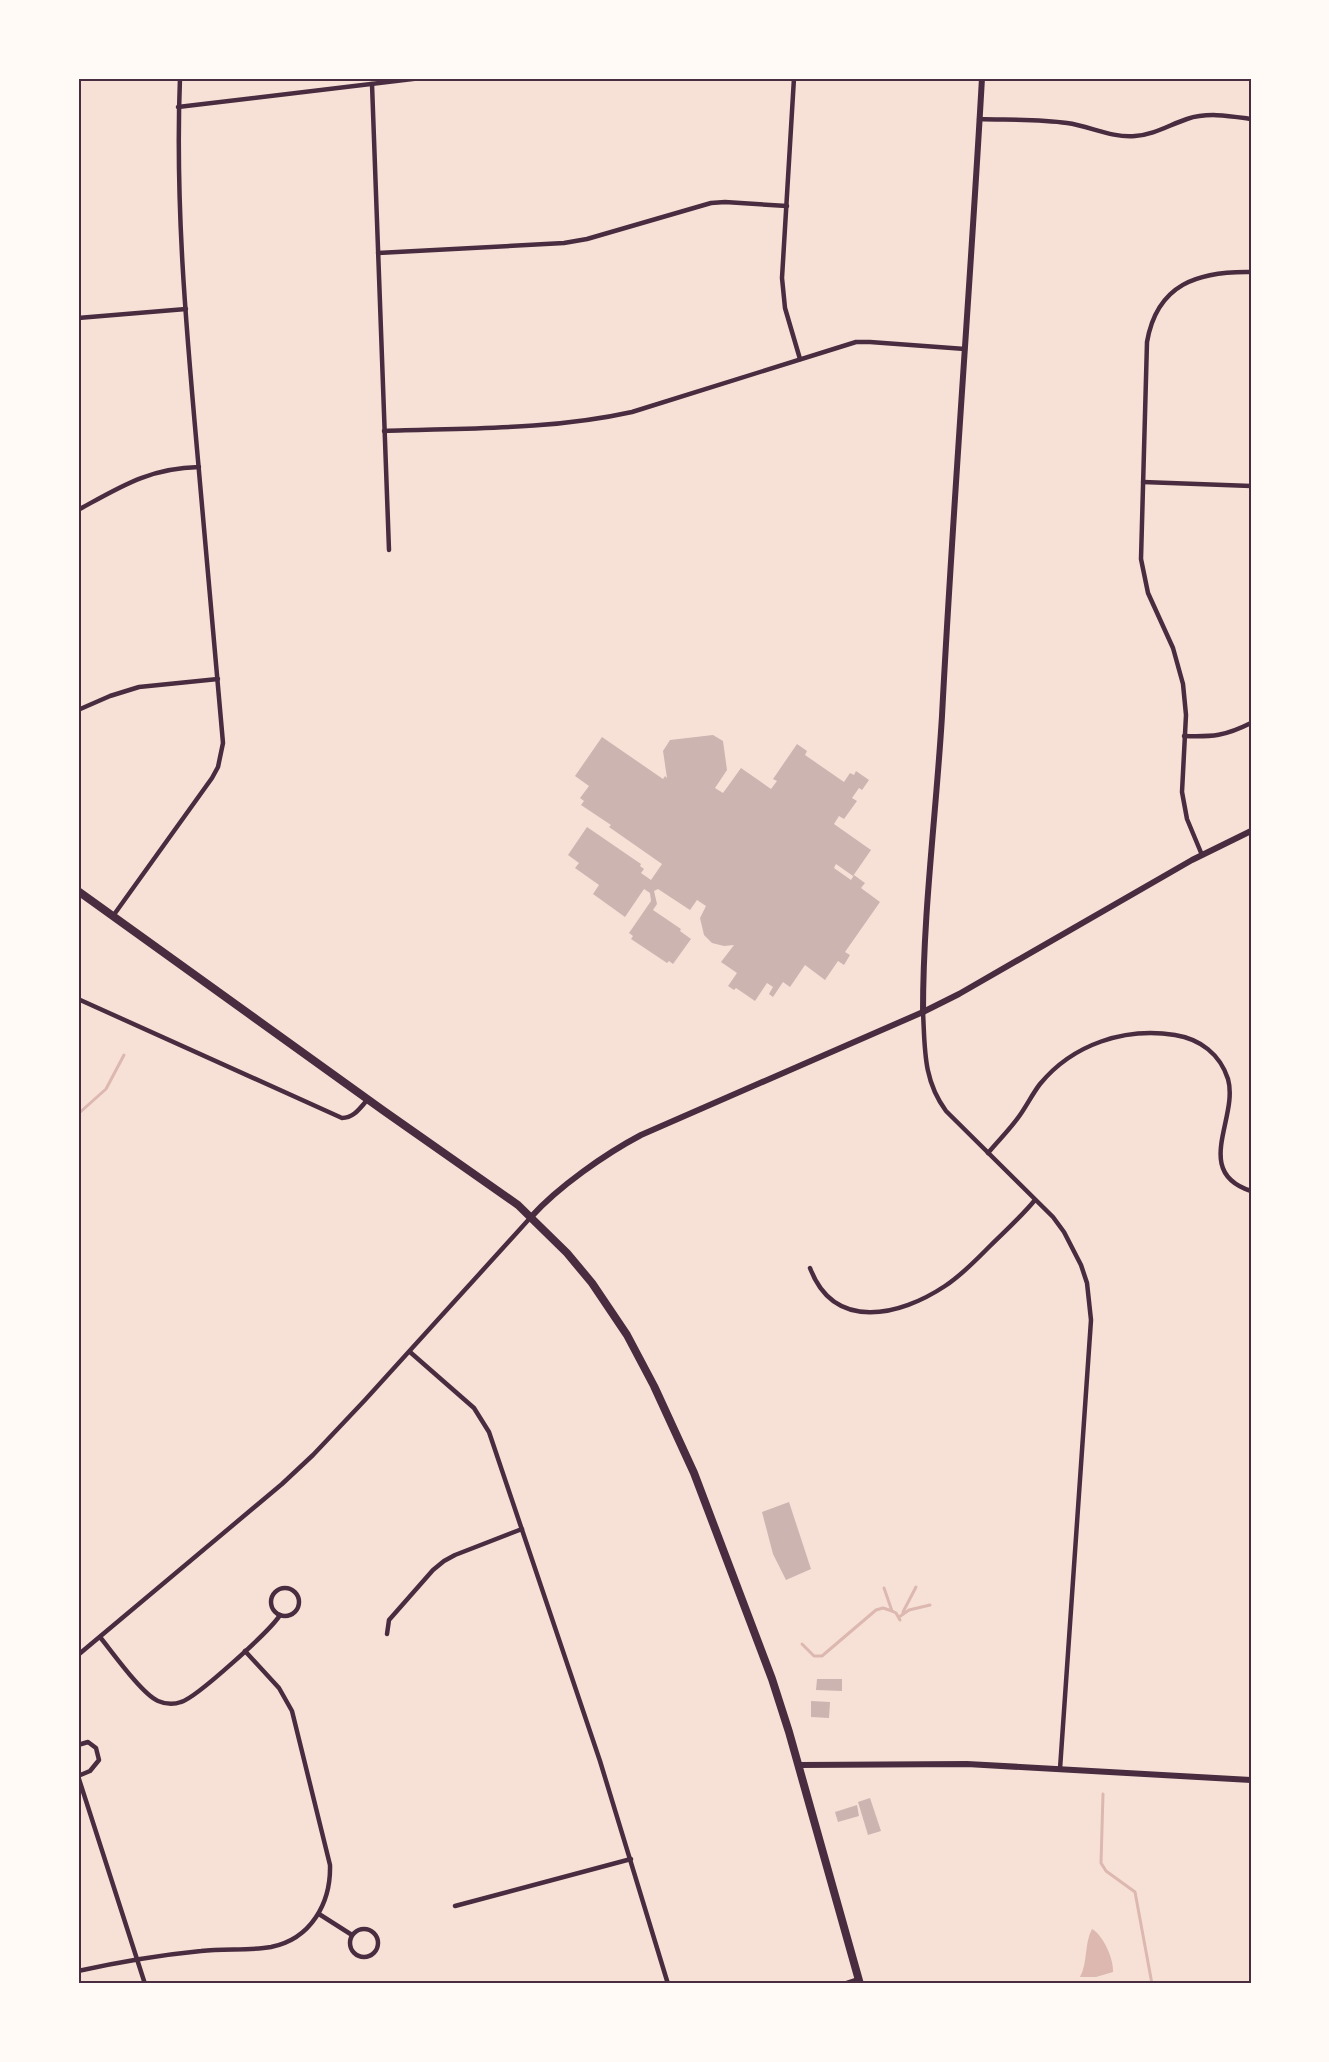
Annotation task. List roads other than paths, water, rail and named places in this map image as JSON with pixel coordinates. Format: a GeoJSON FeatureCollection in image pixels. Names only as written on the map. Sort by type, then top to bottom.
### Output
{"type":"FeatureCollection","features":[{"type":"Feature","properties":{"kind":"main road"},"geometry":{"type":"LineString","coordinates":[[78,891],[518,1205],[567,1253],[591,1283],[627,1335],[654,1386],[701,1492],[772,1679],[799,1765],[860,1981]]}},
{"type":"Feature","properties":{"kind":"street"},"geometry":{"type":"LineString","coordinates":[[113,916],[212,778],[218,767],[223,743],[178,204],[180,78]]}},
{"type":"Feature","properties":{"kind":"street"},"geometry":{"type":"LineString","coordinates":[[178,107],[420,78]]}},
{"type":"Feature","properties":{"kind":"street"},"geometry":{"type":"LineString","coordinates":[[794,78],[782,292],[800,359]]}},
{"type":"Feature","properties":{"kind":"street"},"geometry":{"type":"LineString","coordinates":[[982,78],[946,623],[942,717],[923,955],[923,1011],[926,1059],[932,1089],[946,1111],[1053,1217],[1074,1248],[1087,1283],[1091,1320],[1060,1769]]}},
{"type":"Feature","properties":{"kind":"street"},"geometry":{"type":"LineString","coordinates":[[372,84],[389,550]]}},
{"type":"Feature","properties":{"kind":"street"},"geometry":{"type":"LineString","coordinates":[[979,118],[1068,123],[1120,136],[1135,136],[1161,131],[1188,118],[1202,115],[1251,119]]}},
{"type":"Feature","properties":{"kind":"street"},"geometry":{"type":"LineString","coordinates":[[378,253],[564,243],[587,239],[711,203],[787,206]]}},
{"type":"Feature","properties":{"kind":"street"},"geometry":{"type":"LineString","coordinates":[[1202,855],[1183,807],[1185,701],[1179,664],[1148,593],[1141,559],[1147,342],[1154,318],[1168,296],[1190,280],[1214,273],[1251,272]]}},
{"type":"Feature","properties":{"kind":"street"},"geometry":{"type":"LineString","coordinates":[[78,318],[186,309]]}},
{"type":"Feature","properties":{"kind":"street"},"geometry":{"type":"LineString","coordinates":[[384,431],[560,424],[601,419],[632,412],[844,345],[870,342],[965,349]]}},
{"type":"Feature","properties":{"kind":"street"},"geometry":{"type":"LineString","coordinates":[[78,510],[136,479],[171,469],[199,467]]}},
{"type":"Feature","properties":{"kind":"street"},"geometry":{"type":"LineString","coordinates":[[1143,482],[1251,486]]}},
{"type":"Feature","properties":{"kind":"street"},"geometry":{"type":"LineString","coordinates":[[78,710],[110,696],[139,687],[218,680]]}},
{"type":"Feature","properties":{"kind":"street"},"geometry":{"type":"LineString","coordinates":[[1184,736],[1214,737],[1228,734],[1251,723]]}},
{"type":"Feature","properties":{"kind":"street"},"geometry":{"type":"LineString","coordinates":[[78,1655],[282,1484],[313,1455],[410,1352],[531,1217],[549,1199],[603,1157],[641,1135],[923,1011],[998,973],[1202,855],[1251,831]]}},
{"type":"Feature","properties":{"kind":"street"},"geometry":{"type":"LineString","coordinates":[[78,999],[342,1118],[349,1118],[357,1113],[368,1099]]}},
{"type":"Feature","properties":{"kind":"street"},"geometry":{"type":"LineString","coordinates":[[988,1153],[1019,1117],[1038,1086],[1063,1062],[1080,1051],[1112,1038],[1129,1034],[1164,1033],[1192,1039],[1202,1044],[1224,1069],[1230,1092],[1219,1147],[1220,1156],[1227,1175],[1251,1191]]}},
{"type":"Feature","properties":{"kind":"street"},"geometry":{"type":"LineString","coordinates":[[810,1268],[819,1286],[837,1304],[861,1313],[893,1309],[928,1296],[960,1275],[1035,1200]]}},
{"type":"Feature","properties":{"kind":"street"},"geometry":{"type":"LineString","coordinates":[[410,1352],[465,1399],[483,1420],[489,1432],[631,1859],[668,1984]]}},
{"type":"Feature","properties":{"kind":"street"},"geometry":{"type":"LineString","coordinates":[[387,1634],[389,1620],[433,1570],[444,1561],[522,1529]]}},
{"type":"Feature","properties":{"kind":"street"},"geometry":{"type":"LineString","coordinates":[[279,1588],[290,1588],[298,1596],[298,1607],[291,1615],[280,1615],[272,1607],[272,1596],[279,1588]]}},
{"type":"Feature","properties":{"kind":"street"},"geometry":{"type":"LineString","coordinates":[[100,1637],[149,1696],[172,1704],[188,1699],[245,1651],[274,1624],[280,1615]]}},
{"type":"Feature","properties":{"kind":"street"},"geometry":{"type":"LineString","coordinates":[[78,1971],[137,1959],[203,1950],[271,1947],[296,1937],[306,1930],[319,1914],[328,1891],[330,1865],[292,1712],[279,1688],[245,1651]]}},
{"type":"Feature","properties":{"kind":"street"},"geometry":{"type":"LineString","coordinates":[[78,1745],[88,1742],[96,1748],[99,1760],[90,1771],[78,1776],[145,1984]]}},
{"type":"Feature","properties":{"kind":"street"},"geometry":{"type":"LineString","coordinates":[[799,1765],[967,1764],[1251,1780]]}},
{"type":"Feature","properties":{"kind":"street"},"geometry":{"type":"LineString","coordinates":[[455,1906],[631,1859]]}},
{"type":"Feature","properties":{"kind":"street"},"geometry":{"type":"LineString","coordinates":[[319,1914],[352,1935]]}},
{"type":"Feature","properties":{"kind":"street"},"geometry":{"type":"LineString","coordinates":[[362,1929],[372,1931],[377,1942],[374,1951],[366,1956],[357,1955],[350,1944],[352,1935],[362,1929]]}},
{"type":"Feature","properties":{"kind":"street"},"geometry":{"type":"LineString","coordinates":[[844,1984],[860,1981]]}},
{"type":"Feature","properties":{"kind":"waterway"},"geometry":{"type":"LineString","coordinates":[[78,1114],[106,1089],[124,1055]]}},
{"type":"Feature","properties":{"kind":"waterway"},"geometry":{"type":"LineString","coordinates":[[903,1612],[916,1587]]}},
{"type":"Feature","properties":{"kind":"waterway"},"geometry":{"type":"LineString","coordinates":[[884,1588],[892,1611],[900,1620]]}},
{"type":"Feature","properties":{"kind":"waterway"},"geometry":{"type":"LineString","coordinates":[[899,1617],[909,1610],[930,1605]]}},
{"type":"Feature","properties":{"kind":"waterway"},"geometry":{"type":"LineString","coordinates":[[802,1644],[814,1656],[822,1656],[876,1610],[883,1608],[892,1611]]}},
{"type":"Feature","properties":{"kind":"waterway"},"geometry":{"type":"LineString","coordinates":[[1103,1794],[1101,1863],[1106,1871],[1135,1892],[1152,1984]]}}]}
